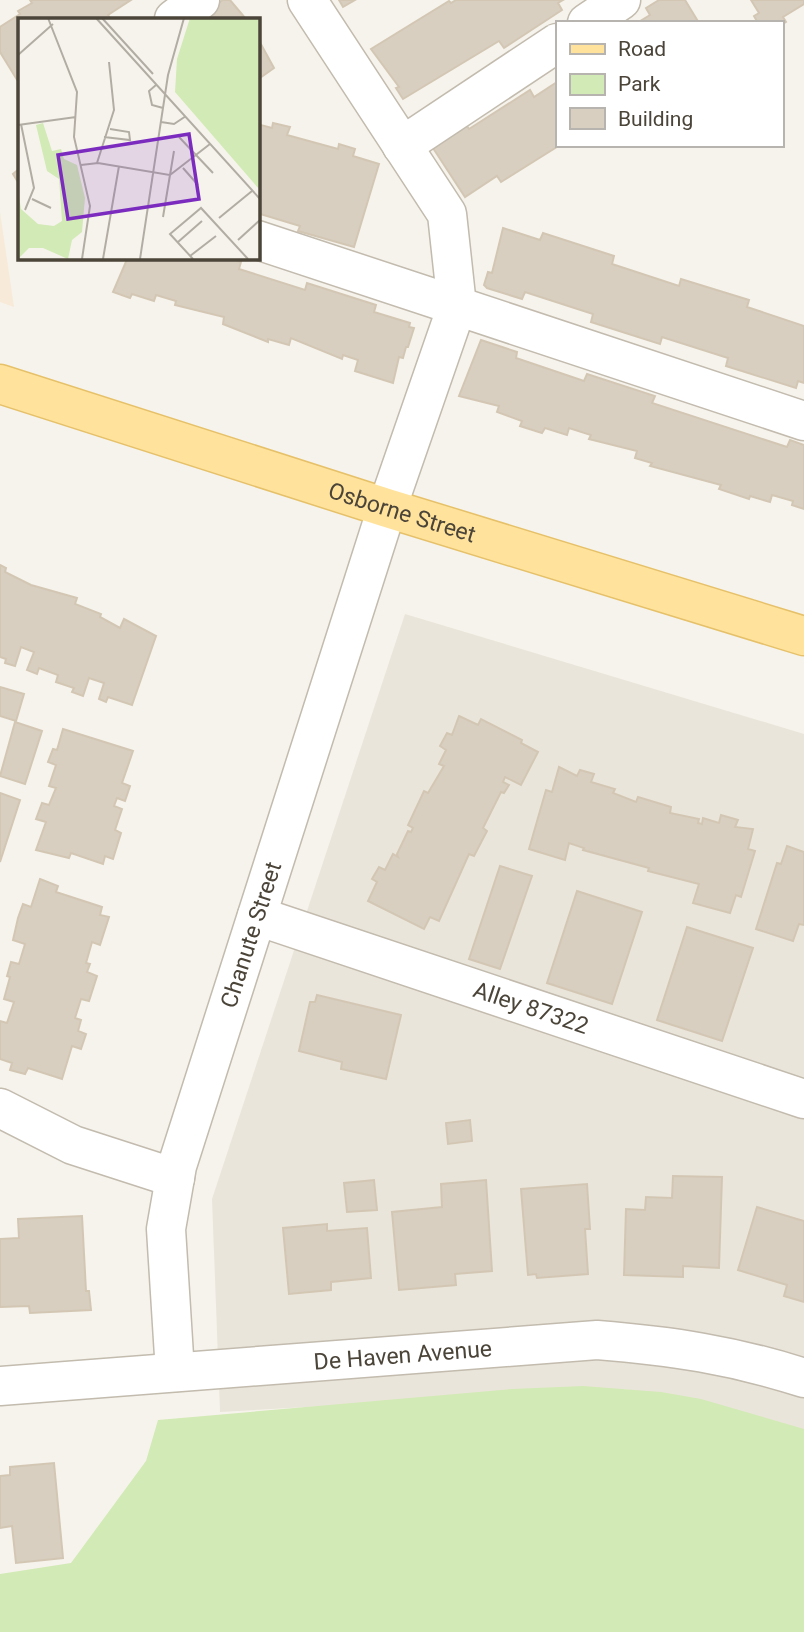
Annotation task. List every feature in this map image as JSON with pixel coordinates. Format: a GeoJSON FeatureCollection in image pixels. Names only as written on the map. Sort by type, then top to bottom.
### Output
{"type":"FeatureCollection","features":[{"type":"Feature","properties":{"kind":"main road","name":"Osborne Street"},"geometry":{"type":"LineString","coordinates":[[0,384],[387,508],[804,636]]}},
{"type":"Feature","properties":{"kind":"street"},"geometry":{"type":"LineString","coordinates":[[175,18],[200,0]]}},
{"type":"Feature","properties":{"kind":"street"},"geometry":{"type":"LineString","coordinates":[[307,0],[447,214],[457,306]]}},
{"type":"Feature","properties":{"kind":"street"},"geometry":{"type":"LineString","coordinates":[[590,21],[621,0]]}},
{"type":"Feature","properties":{"kind":"street"},"geometry":{"type":"LineString","coordinates":[[402,146],[556,44]]}},
{"type":"Feature","properties":{"kind":"street"},"geometry":{"type":"LineString","coordinates":[[259,241],[804,421]]}},
{"type":"Feature","properties":{"kind":"street","name":"Chanute Street"},"geometry":{"type":"LineString","coordinates":[[175,1372],[166,1229],[175,1178],[387,508],[457,306]]}},
{"type":"Feature","properties":{"kind":"street","name":"Alley 87322"},"geometry":{"type":"LineString","coordinates":[[257,916],[804,1099]]}},
{"type":"Feature","properties":{"kind":"street"},"geometry":{"type":"LineString","coordinates":[[0,1108],[73,1145],[175,1178]]}},
{"type":"Feature","properties":{"kind":"street","name":"De Haven Avenue"},"geometry":{"type":"LineString","coordinates":[[0,1386],[597,1340],[678,1346],[804,1378]]}},
{"type":"Feature","properties":{"kind":"shaded area"},"geometry":{"type":"Polygon","coordinates":[[[0,212],[14,307],[0,302],[0,212]]]}},
{"type":"Feature","properties":{"kind":"shaded area"},"geometry":{"type":"Polygon","coordinates":[[[405,614],[804,734],[804,1442],[625,1389],[220,1412],[212,1199],[405,614]]]}},
{"type":"Feature","properties":{"kind":"green space"},"geometry":{"type":"Polygon","coordinates":[[[583,1386],[661,1392],[701,1399],[804,1429],[804,1632],[0,1632],[0,1574],[71,1563],[146,1461],[158,1420],[512,1389],[583,1386]]]}},
{"type":"Feature","properties":{"kind":"building"},"geometry":{"type":"Polygon","coordinates":[[[30,0],[131,0],[108,15],[110,18],[18,18],[18,81],[0,52],[0,27],[32,3],[30,0]]]}},
{"type":"Feature","properties":{"kind":"building"},"geometry":{"type":"Polygon","coordinates":[[[223,0],[230,0],[245,18],[195,18],[223,0]]]}},
{"type":"Feature","properties":{"kind":"building"},"geometry":{"type":"Polygon","coordinates":[[[339,0],[355,0],[343,7],[339,0]]]}},
{"type":"Feature","properties":{"kind":"building"},"geometry":{"type":"Polygon","coordinates":[[[456,0],[563,0],[558,3],[562,10],[504,48],[499,41],[403,99],[396,88],[399,87],[371,49],[449,1],[451,3],[456,0]]]}},
{"type":"Feature","properties":{"kind":"building"},"geometry":{"type":"Polygon","coordinates":[[[659,0],[685,0],[698,21],[640,21],[650,15],[646,8],[659,0]]]}},
{"type":"Feature","properties":{"kind":"building"},"geometry":{"type":"Polygon","coordinates":[[[751,0],[804,0],[804,4],[783,17],[786,22],[783,24],[783,21],[757,21],[754,16],[759,13],[751,0]]]}},
{"type":"Feature","properties":{"kind":"building"},"geometry":{"type":"Polygon","coordinates":[[[259,41],[274,68],[259,79],[259,41]]]}},
{"type":"Feature","properties":{"kind":"building"},"geometry":{"type":"Polygon","coordinates":[[[556,83],[557,147],[501,182],[497,176],[465,197],[433,148],[465,123],[469,129],[530,90],[534,97],[556,83]]]}},
{"type":"Feature","properties":{"kind":"building"},"geometry":{"type":"Polygon","coordinates":[[[273,123],[290,127],[287,135],[338,149],[339,144],[355,149],[353,156],[379,164],[354,247],[298,231],[300,226],[259,214],[259,125],[272,128],[273,123]]]}},
{"type":"Feature","properties":{"kind":"building"},"geometry":{"type":"Polygon","coordinates":[[[18,170],[18,182],[13,174],[18,170]]]}},
{"type":"Feature","properties":{"kind":"building"},"geometry":{"type":"Polygon","coordinates":[[[503,228],[540,240],[543,233],[614,256],[612,264],[679,286],[681,279],[749,300],[747,307],[804,326],[804,383],[798,381],[796,388],[726,366],[728,358],[662,337],[660,344],[591,322],[593,314],[525,292],[522,299],[487,288],[484,285],[488,272],[492,273],[503,228]]]}},
{"type":"Feature","properties":{"kind":"building"},"geometry":{"type":"Polygon","coordinates":[[[127,259],[233,259],[241,262],[239,269],[305,290],[307,283],[376,305],[374,312],[410,323],[409,327],[414,328],[403,358],[399,357],[393,383],[355,371],[358,360],[343,355],[342,359],[291,338],[289,345],[268,339],[268,342],[223,324],[224,317],[175,305],[176,301],[156,295],[154,301],[132,294],[130,298],[113,292],[127,259]]]}},
{"type":"Feature","properties":{"kind":"building"},"geometry":{"type":"Polygon","coordinates":[[[481,340],[517,352],[516,358],[584,381],[587,374],[655,396],[652,403],[787,447],[790,440],[804,445],[804,509],[792,505],[793,501],[772,495],[770,502],[750,496],[749,499],[719,489],[721,485],[650,466],[652,463],[635,458],[637,451],[589,439],[591,435],[569,428],[567,435],[545,428],[542,433],[520,426],[522,421],[497,412],[499,406],[459,396],[481,340]]]}},
{"type":"Feature","properties":{"kind":"building"},"geometry":{"type":"Polygon","coordinates":[[[0,565],[6,568],[5,572],[31,585],[77,598],[75,604],[101,614],[100,617],[120,628],[124,619],[156,636],[132,705],[108,697],[106,702],[99,699],[104,683],[89,678],[83,696],[72,692],[74,688],[56,682],[58,675],[39,668],[37,674],[27,670],[34,652],[21,647],[15,666],[5,663],[6,659],[0,657],[0,565]]]}},
{"type":"Feature","properties":{"kind":"building"},"geometry":{"type":"Polygon","coordinates":[[[0,687],[24,694],[16,721],[0,716],[0,687]]]}},
{"type":"Feature","properties":{"kind":"building"},"geometry":{"type":"Polygon","coordinates":[[[459,716],[478,725],[481,719],[522,740],[521,743],[538,752],[521,785],[505,777],[503,782],[509,785],[504,793],[501,792],[483,828],[487,831],[474,856],[469,854],[439,921],[430,917],[424,929],[368,901],[377,882],[372,879],[379,867],[385,870],[393,854],[398,857],[408,831],[411,832],[413,828],[408,825],[424,791],[428,793],[444,766],[439,764],[446,750],[440,746],[447,733],[452,735],[459,716]]]}},
{"type":"Feature","properties":{"kind":"building"},"geometry":{"type":"Polygon","coordinates":[[[15,722],[42,731],[25,784],[0,776],[15,722]]]}},
{"type":"Feature","properties":{"kind":"building"},"geometry":{"type":"Polygon","coordinates":[[[63,729],[133,751],[122,783],[130,786],[125,801],[117,798],[114,806],[122,809],[115,830],[121,833],[113,859],[105,856],[103,864],[71,853],[69,858],[36,850],[46,822],[36,819],[42,803],[49,805],[56,788],[49,786],[56,765],[48,762],[53,749],[57,750],[63,729]]]}},
{"type":"Feature","properties":{"kind":"building"},"geometry":{"type":"Polygon","coordinates":[[[559,767],[577,776],[580,770],[594,774],[591,782],[615,789],[613,793],[636,802],[638,797],[671,807],[670,813],[699,819],[698,823],[702,824],[703,818],[719,823],[721,815],[738,820],[735,827],[753,829],[748,849],[755,851],[741,897],[736,895],[730,913],[693,903],[699,884],[648,871],[649,868],[583,850],[584,848],[569,843],[565,860],[529,849],[546,790],[552,792],[559,767]]]}},
{"type":"Feature","properties":{"kind":"building"},"geometry":{"type":"Polygon","coordinates":[[[0,793],[20,800],[0,862],[0,793]]]}},
{"type":"Feature","properties":{"kind":"building"},"geometry":{"type":"Polygon","coordinates":[[[787,846],[804,852],[804,925],[799,924],[793,941],[756,929],[777,863],[781,864],[787,846]]]}},
{"type":"Feature","properties":{"kind":"building"},"geometry":{"type":"Polygon","coordinates":[[[500,866],[532,876],[500,969],[469,959],[500,866]]]}},
{"type":"Feature","properties":{"kind":"building"},"geometry":{"type":"Polygon","coordinates":[[[40,879],[58,886],[56,892],[102,907],[100,915],[109,917],[100,945],[92,942],[86,963],[90,964],[87,972],[97,976],[89,1001],[81,999],[75,1018],[81,1020],[78,1031],[86,1034],[81,1049],[72,1046],[62,1079],[28,1068],[25,1074],[10,1070],[12,1063],[0,1059],[0,1021],[7,1023],[14,1002],[4,999],[10,977],[7,976],[11,962],[19,964],[25,944],[13,940],[23,904],[31,907],[40,879]]]}},
{"type":"Feature","properties":{"kind":"building"},"geometry":{"type":"Polygon","coordinates":[[[577,891],[642,912],[612,1004],[547,983],[577,891]]]}},
{"type":"Feature","properties":{"kind":"building"},"geometry":{"type":"Polygon","coordinates":[[[687,927],[753,948],[722,1041],[657,1020],[687,927]]]}},
{"type":"Feature","properties":{"kind":"building"},"geometry":{"type":"Polygon","coordinates":[[[317,995],[401,1015],[386,1079],[341,1069],[342,1062],[299,1051],[310,1002],[315,1002],[317,995]]]}},
{"type":"Feature","properties":{"kind":"building"},"geometry":{"type":"Polygon","coordinates":[[[470,1120],[472,1141],[448,1144],[446,1123],[470,1120]]]}},
{"type":"Feature","properties":{"kind":"building"},"geometry":{"type":"Polygon","coordinates":[[[673,1176],[722,1177],[719,1268],[683,1266],[683,1277],[624,1275],[626,1209],[645,1210],[646,1197],[672,1198],[673,1176]]]}},
{"type":"Feature","properties":{"kind":"building"},"geometry":{"type":"Polygon","coordinates":[[[374,1180],[377,1210],[347,1212],[344,1183],[374,1180]]]}},
{"type":"Feature","properties":{"kind":"building"},"geometry":{"type":"Polygon","coordinates":[[[486,1180],[492,1271],[455,1274],[456,1285],[399,1290],[392,1212],[442,1207],[441,1184],[486,1180]]]}},
{"type":"Feature","properties":{"kind":"building"},"geometry":{"type":"Polygon","coordinates":[[[587,1184],[590,1229],[585,1229],[588,1274],[537,1278],[536,1274],[528,1275],[521,1189],[587,1184]]]}},
{"type":"Feature","properties":{"kind":"building"},"geometry":{"type":"Polygon","coordinates":[[[757,1207],[804,1221],[804,1302],[784,1296],[787,1285],[738,1270],[757,1207]]]}},
{"type":"Feature","properties":{"kind":"building"},"geometry":{"type":"Polygon","coordinates":[[[82,1216],[86,1291],[89,1291],[91,1310],[30,1313],[29,1306],[0,1307],[0,1239],[19,1238],[18,1219],[82,1216]]]}},
{"type":"Feature","properties":{"kind":"building"},"geometry":{"type":"Polygon","coordinates":[[[327,1224],[327,1231],[367,1228],[371,1278],[331,1282],[331,1290],[289,1294],[283,1228],[327,1224]]]}},
{"type":"Feature","properties":{"kind":"building"},"geometry":{"type":"Polygon","coordinates":[[[54,1463],[63,1558],[16,1563],[12,1526],[0,1528],[0,1476],[10,1475],[10,1467],[54,1463]]]}}]}
